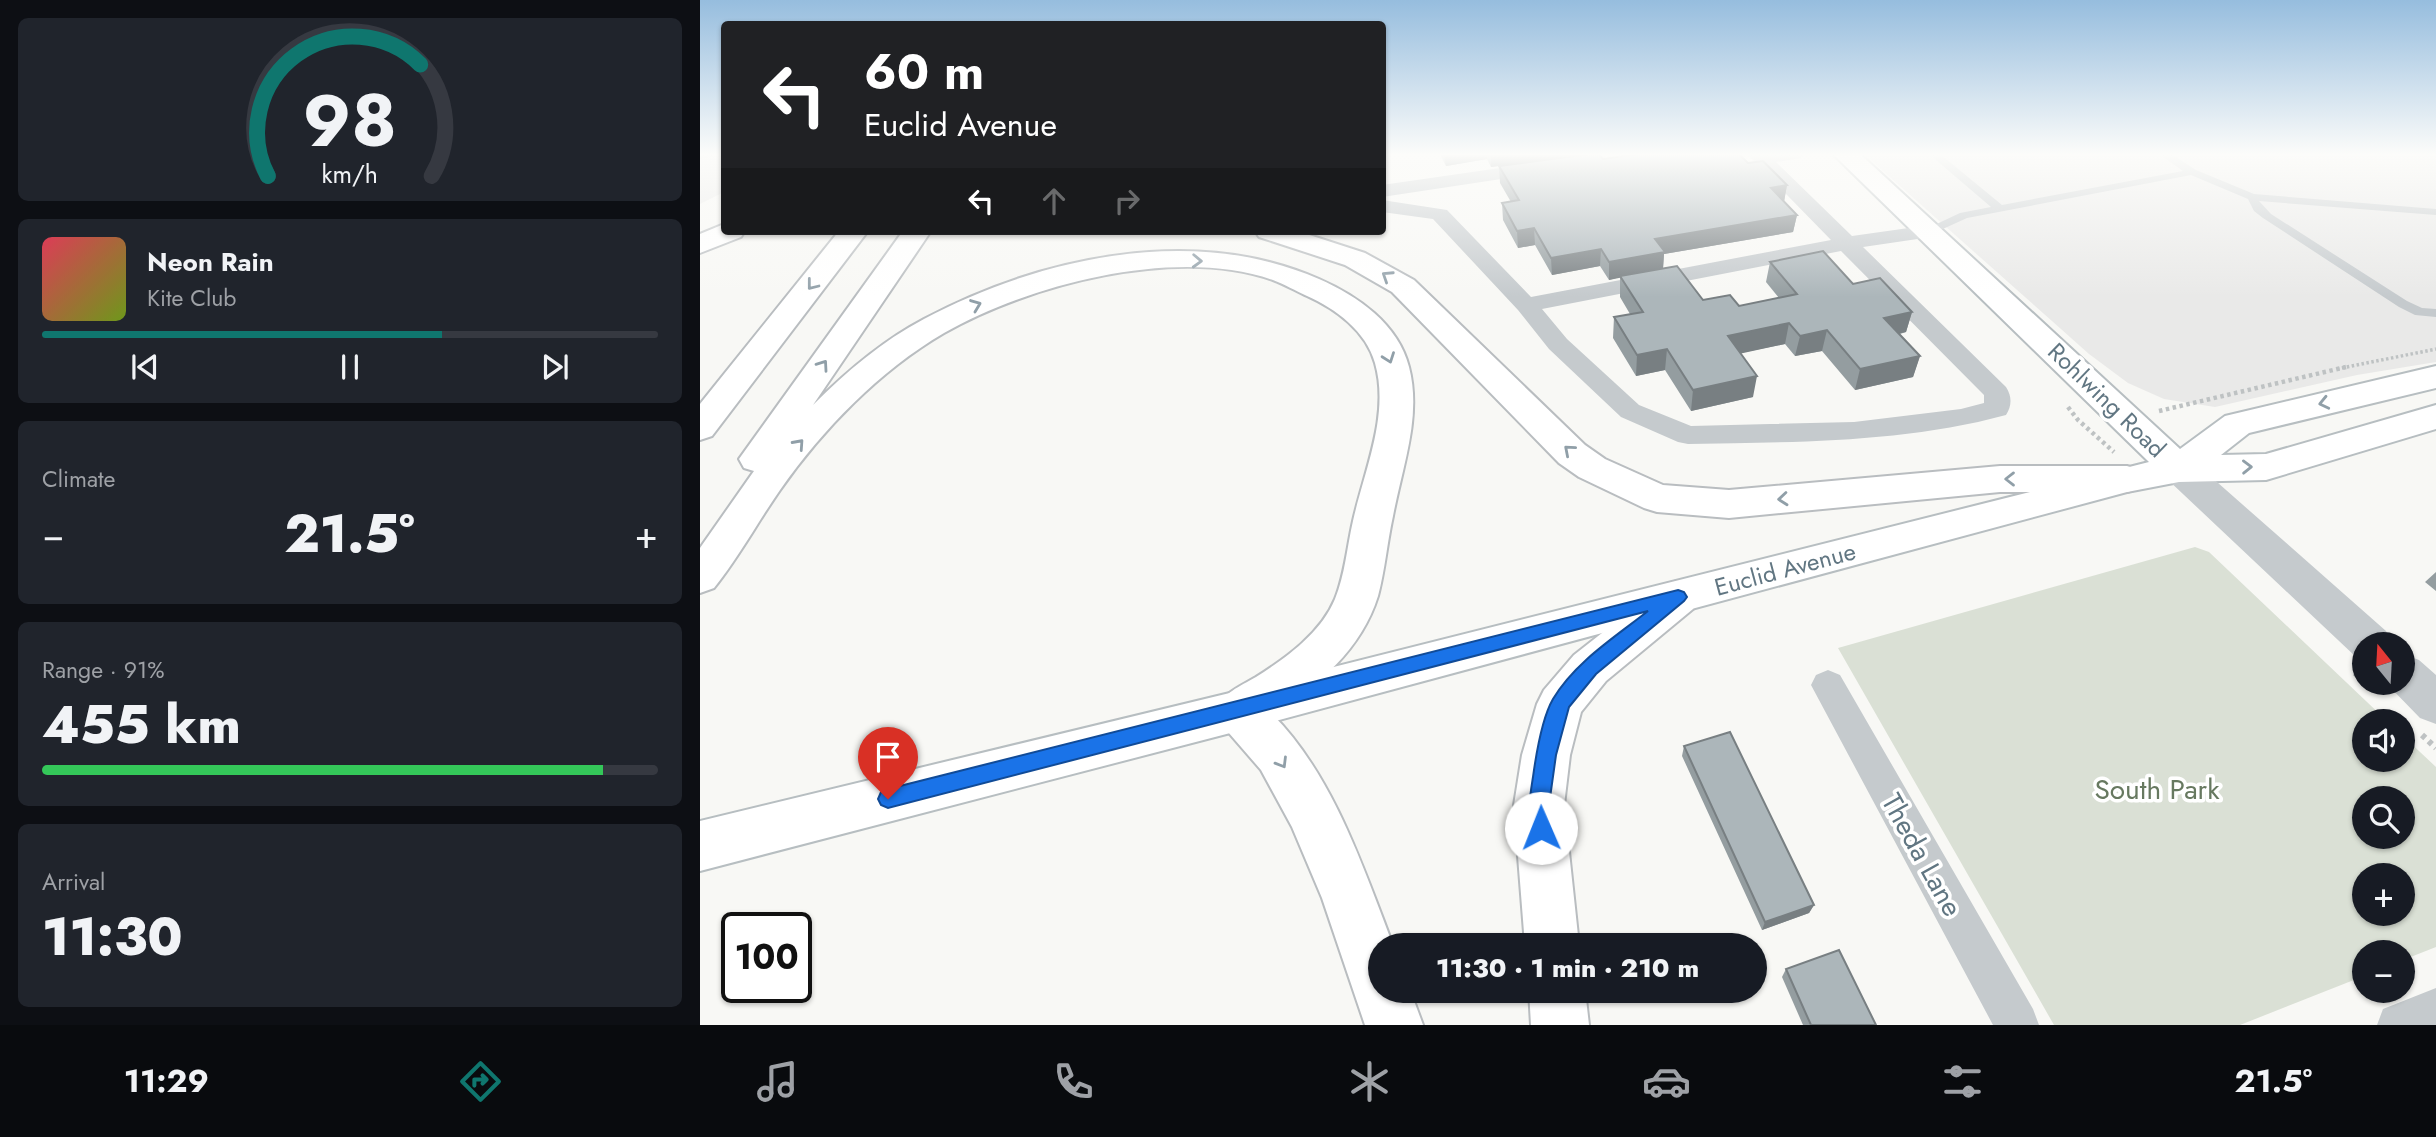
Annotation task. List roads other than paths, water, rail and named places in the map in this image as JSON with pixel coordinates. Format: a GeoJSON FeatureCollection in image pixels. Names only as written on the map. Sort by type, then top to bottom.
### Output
{"type":"FeatureCollection","features":[{"type":"Feature","properties":{"kind":"main road","name":"Rohlwing Road"},"geometry":{"type":"LineString","coordinates":[[1898,202],[2179,469]]}},
{"type":"Feature","properties":{"kind":"main road"},"geometry":{"type":"LineString","coordinates":[[700,244],[721,235]]}},
{"type":"Feature","properties":{"kind":"main road"},"geometry":{"type":"LineString","coordinates":[[700,428],[851,235]]}},
{"type":"Feature","properties":{"kind":"main road"},"geometry":{"type":"LineString","coordinates":[[700,541],[914,235]]}},
{"type":"Feature","properties":{"kind":"main road"},"geometry":{"type":"LineString","coordinates":[[1281,235],[1355,259],[1403,286],[1573,454],[1592,468],[1657,498],[1729,504],[2000,479],[2127,479]]}},
{"type":"Feature","properties":{"kind":"main road"},"geometry":{"type":"LineString","coordinates":[[700,577],[769,477],[843,395],[887,357],[926,330],[962,311],[1047,280],[1116,265],[1192,261],[1260,267],[1316,286],[1349,306],[1369,324],[1391,361],[1397,400],[1354,604],[1328,647],[1292,680],[1238,711],[1277,755],[1309,811],[1350,903],[1368,953]]}},
{"type":"Feature","properties":{"kind":"main road"},"geometry":{"type":"LineString","coordinates":[[2179,469],[2237,424],[2436,377]]}},
{"type":"Feature","properties":{"kind":"main road","name":"Euclid Avenue"},"geometry":{"type":"LineString","coordinates":[[700,846],[1238,711],[2127,479],[2179,469],[2266,467],[2436,417]]}},
{"type":"Feature","properties":{"kind":"main road"},"geometry":{"type":"LineString","coordinates":[[1551,933],[1539,805],[1546,755],[1560,704],[1590,668],[1678,597]]}},
{"type":"Feature","properties":{"kind":"main road"},"geometry":{"type":"LineString","coordinates":[[1386,1003],[1394,1025]]}},
{"type":"Feature","properties":{"kind":"main road"},"geometry":{"type":"LineString","coordinates":[[1558,1003],[1560,1025]]}},
{"type":"Feature","properties":{"kind":"street"},"geometry":{"type":"LineString","coordinates":[[1386,207],[1440,214],[1527,306],[1558,344],[1630,411],[1688,435],[1854,430],[1961,418],[1997,409],[1997,393],[1806,202]]}},
{"type":"Feature","properties":{"kind":"street"},"geometry":{"type":"LineString","coordinates":[[1527,306],[1847,243],[1930,231]]}},
{"type":"Feature","properties":{"kind":"street","name":"Rohlwing Road"},"geometry":{"type":"LineString","coordinates":[[2179,469],[2358,632]]}},
{"type":"Feature","properties":{"kind":"street"},"geometry":{"type":"LineString","coordinates":[[2415,684],[2436,704]]}},
{"type":"Feature","properties":{"kind":"street","name":"Theda Lane"},"geometry":{"type":"LineString","coordinates":[[1828,685],[2017,1025]]}},
{"type":"Feature","properties":{"kind":"street"},"geometry":{"type":"LineString","coordinates":[[2399,1025],[2436,1010]]}},
{"type":"Feature","properties":{"kind":"lane"},"geometry":{"type":"LineString","coordinates":[[1992,202],[1999,208]]}},
{"type":"Feature","properties":{"kind":"lane"},"geometry":{"type":"LineString","coordinates":[[1930,231],[1964,215],[2032,202]]}},
{"type":"Feature","properties":{"kind":"lane"},"geometry":{"type":"LineString","coordinates":[[2254,202],[2267,216],[2403,304],[2419,312],[2436,313]]}},
{"type":"Feature","properties":{"kind":"lane"},"geometry":{"type":"LineString","coordinates":[[2311,202],[2436,212]]}},
{"type":"Feature","properties":{"kind":"park label","name":"South Park"},"geometry":{"type":"Point","coordinates":[2157,789]}}]}
